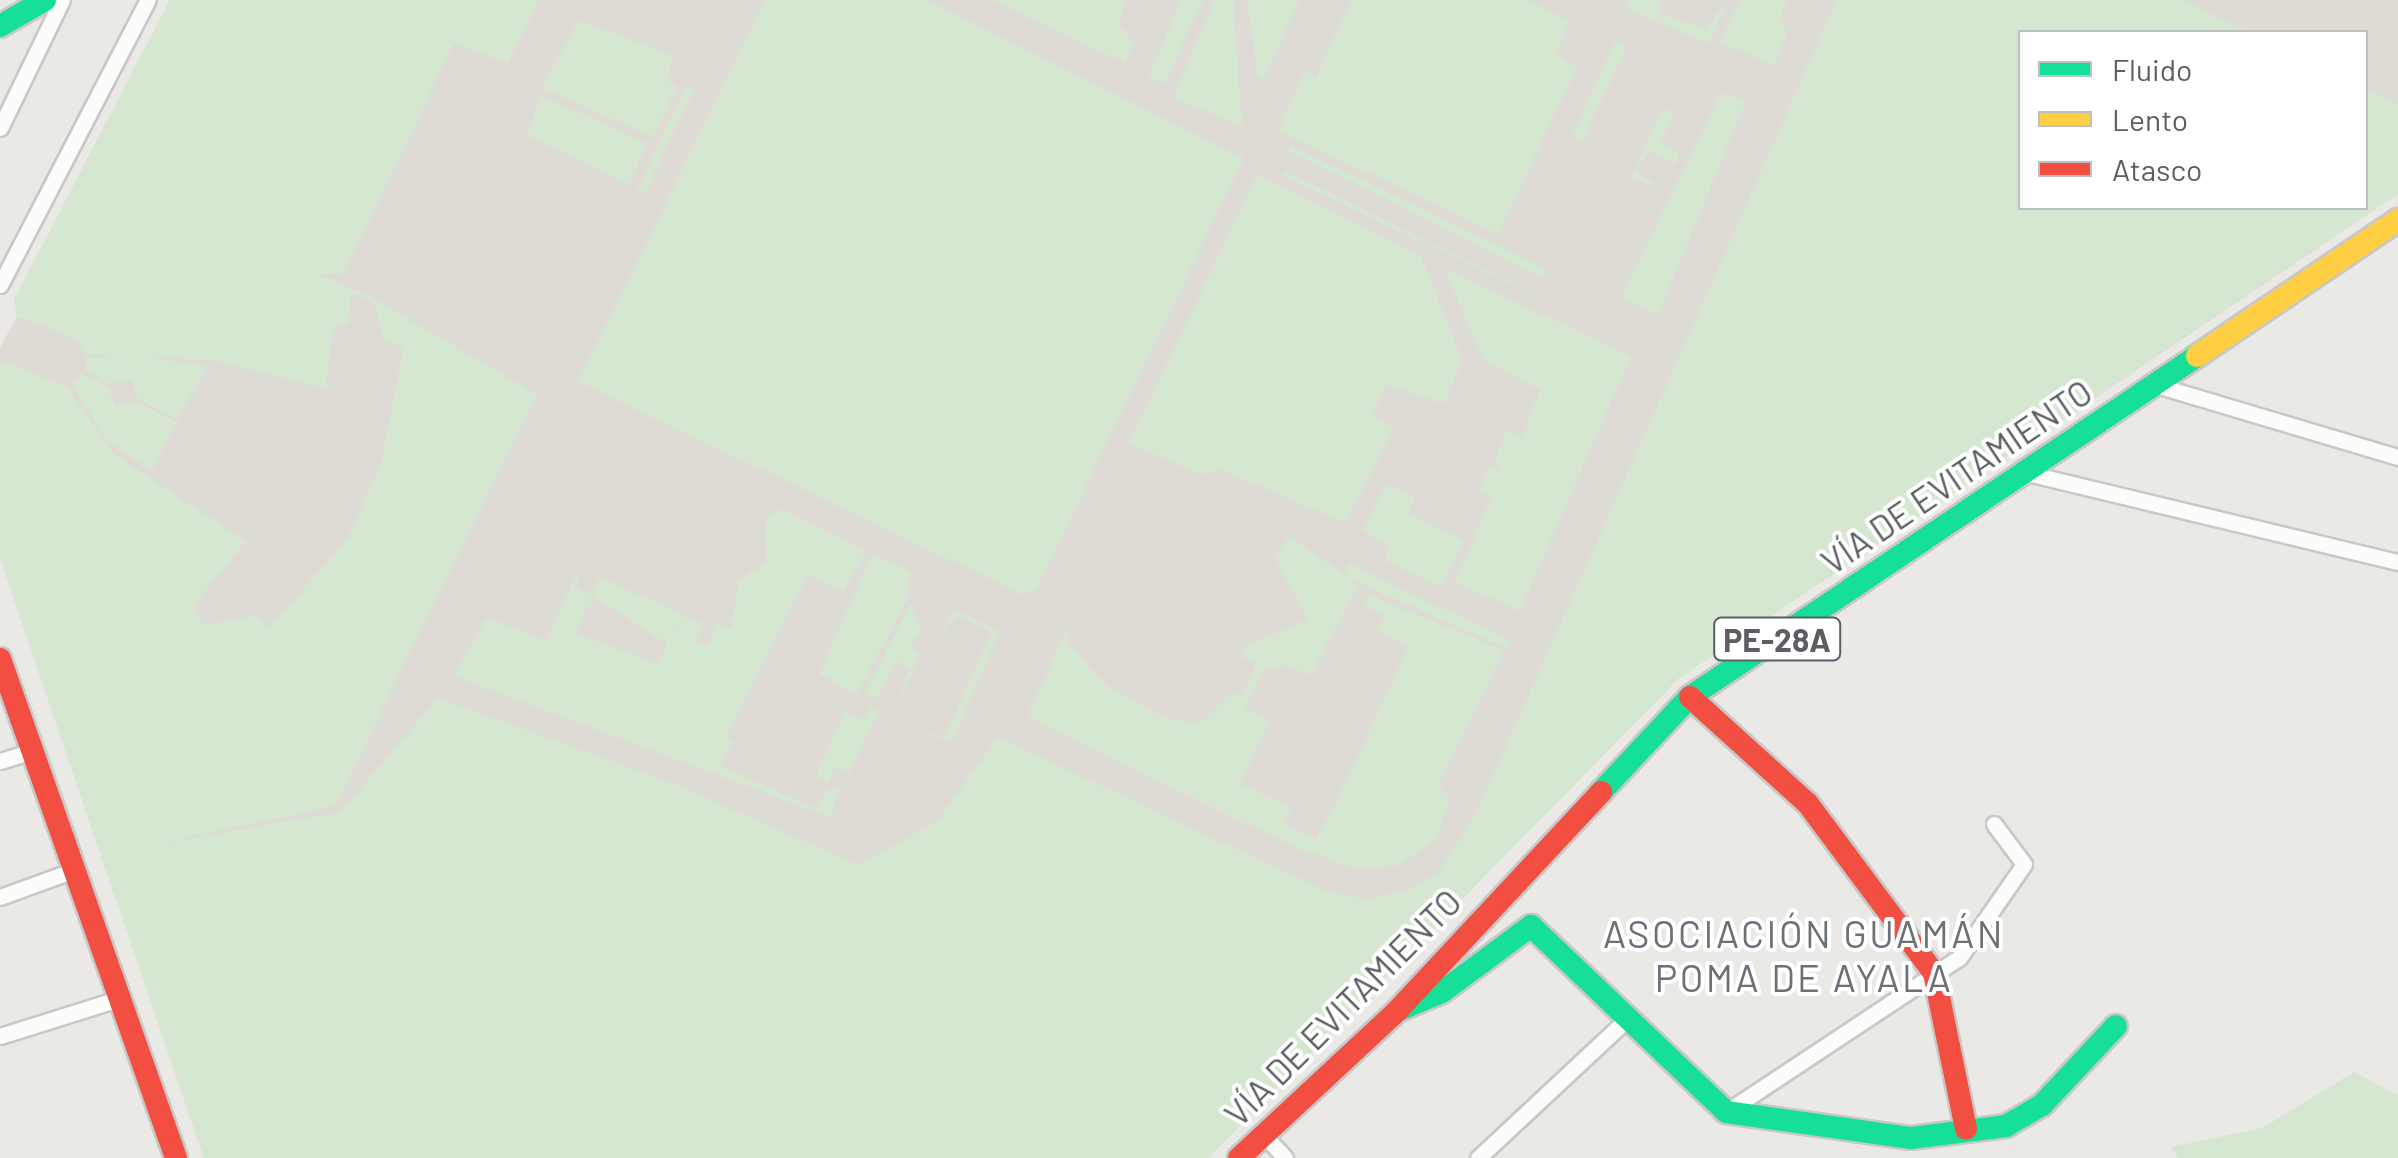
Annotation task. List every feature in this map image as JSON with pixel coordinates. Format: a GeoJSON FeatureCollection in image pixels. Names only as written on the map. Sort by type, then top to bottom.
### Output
{"type":"FeatureCollection","features":[{"type":"Feature","properties":{"kind":"main road"},"geometry":{"type":"LineString","coordinates":[[0,26],[44,0]]}},
{"type":"Feature","properties":{"kind":"main road","name":"VÍA DE EVITAMIENTO"},"geometry":{"type":"LineString","coordinates":[[1239,1158],[1398,1010],[1690,696],[2398,220]]}},
{"type":"Feature","properties":{"kind":"main road"},"geometry":{"type":"LineString","coordinates":[[0,659],[176,1158]]}},
{"type":"Feature","properties":{"kind":"main road"},"geometry":{"type":"LineString","coordinates":[[1690,696],[1808,804],[1934,973],[1966,1129]]}},
{"type":"Feature","properties":{"kind":"main road"},"geometry":{"type":"LineString","coordinates":[[1398,1010],[1442,992],[1531,926],[1625,1021],[1726,1112],[1911,1138],[2006,1126],[2042,1105],[2116,1026]]}},
{"type":"Feature","properties":{"kind":"street"},"geometry":{"type":"LineString","coordinates":[[0,128],[62,0]]}},
{"type":"Feature","properties":{"kind":"street"},"geometry":{"type":"LineString","coordinates":[[0,285],[148,0]]}},
{"type":"Feature","properties":{"kind":"street"},"geometry":{"type":"LineString","coordinates":[[2156,384],[2398,457]]}},
{"type":"Feature","properties":{"kind":"street"},"geometry":{"type":"LineString","coordinates":[[2027,473],[2398,562]]}},
{"type":"Feature","properties":{"kind":"street"},"geometry":{"type":"LineString","coordinates":[[0,761],[32,751]]}},
{"type":"Feature","properties":{"kind":"street"},"geometry":{"type":"LineString","coordinates":[[1726,1112],[1959,958],[2024,864],[1994,824]]}},
{"type":"Feature","properties":{"kind":"street"},"geometry":{"type":"LineString","coordinates":[[0,897],[76,869]]}},
{"type":"Feature","properties":{"kind":"street"},"geometry":{"type":"LineString","coordinates":[[0,1036],[121,998]]}},
{"type":"Feature","properties":{"kind":"street"},"geometry":{"type":"LineString","coordinates":[[1478,1158],[1625,1021]]}},
{"type":"Feature","properties":{"kind":"street"},"geometry":{"type":"LineString","coordinates":[[1262,1133],[1285,1158]]}},
{"type":"Feature","properties":{"kind":"shaded area"},"geometry":{"type":"Polygon","coordinates":[[[170,0],[2398,0],[2398,194],[1679,678],[1208,1158],[204,1158],[0,558],[0,348],[17,316],[14,300],[170,0]]]}},
{"type":"Feature","properties":{"kind":"green space"},"geometry":{"type":"Polygon","coordinates":[[[170,0],[539,0],[508,63],[454,44],[344,273],[320,275],[369,296],[537,394],[335,806],[152,845],[340,812],[438,698],[670,782],[858,865],[937,821],[998,737],[1326,891],[1366,899],[1405,891],[1438,873],[1477,812],[1837,0],[2183,0],[2244,30],[2018,30],[2018,210],[2368,210],[2368,90],[2398,104],[2398,193],[1679,678],[1208,1158],[204,1158],[0,558],[0,360],[67,387],[115,455],[246,541],[193,606],[203,625],[255,616],[269,628],[348,538],[381,463],[404,346],[384,342],[373,300],[350,294],[348,325],[333,327],[326,389],[211,360],[86,355],[77,339],[17,316],[14,300],[170,0]]]}},
{"type":"Feature","properties":{"kind":"green space"},"geometry":{"type":"Polygon","coordinates":[[[765,0],[928,0],[1244,158],[1036,590],[1023,595],[578,382],[765,0]]]}},
{"type":"Feature","properties":{"kind":"green space"},"geometry":{"type":"Polygon","coordinates":[[[991,0],[1126,0],[1119,24],[1134,43],[1125,63],[991,0]]]}},
{"type":"Feature","properties":{"kind":"green space"},"geometry":{"type":"Polygon","coordinates":[[[1181,0],[1203,0],[1164,85],[1149,76],[1181,0]]]}},
{"type":"Feature","properties":{"kind":"green space"},"geometry":{"type":"Polygon","coordinates":[[[1214,0],[1233,0],[1242,126],[1173,98],[1214,0]]]}},
{"type":"Feature","properties":{"kind":"green space"},"geometry":{"type":"Polygon","coordinates":[[[1247,0],[1300,0],[1263,80],[1258,77],[1247,0]]]}},
{"type":"Feature","properties":{"kind":"green space"},"geometry":{"type":"Polygon","coordinates":[[[1351,0],[1527,0],[1570,21],[1556,54],[1577,68],[1498,234],[1278,131],[1306,69],[1315,80],[1351,0]]]}},
{"type":"Feature","properties":{"kind":"green space"},"geometry":{"type":"Polygon","coordinates":[[[1629,0],[1660,0],[1660,14],[1705,28],[1729,0],[1708,44],[1626,8],[1629,0]]]}},
{"type":"Feature","properties":{"kind":"green space"},"geometry":{"type":"Polygon","coordinates":[[[1741,0],[1787,0],[1779,21],[1788,32],[1774,65],[1719,42],[1741,0]]]}},
{"type":"Feature","properties":{"kind":"green space"},"geometry":{"type":"Polygon","coordinates":[[[579,20],[674,56],[666,80],[678,86],[653,137],[541,88],[579,20]]]}},
{"type":"Feature","properties":{"kind":"green space"},"geometry":{"type":"Polygon","coordinates":[[[1616,39],[1627,45],[1583,141],[1572,136],[1616,39]]]}},
{"type":"Feature","properties":{"kind":"green space"},"geometry":{"type":"Polygon","coordinates":[[[687,85],[695,89],[645,193],[637,189],[687,85]]]}},
{"type":"Feature","properties":{"kind":"green space"},"geometry":{"type":"Polygon","coordinates":[[[1721,92],[1746,101],[1658,315],[1621,298],[1721,92]]]}},
{"type":"Feature","properties":{"kind":"green space"},"geometry":{"type":"Polygon","coordinates":[[[541,95],[647,144],[629,185],[527,135],[541,95]]]}},
{"type":"Feature","properties":{"kind":"green space"},"geometry":{"type":"Polygon","coordinates":[[[1663,108],[1674,113],[1660,143],[1680,153],[1675,164],[1648,150],[1637,171],[1661,189],[1631,177],[1663,108]]]}},
{"type":"Feature","properties":{"kind":"green space"},"geometry":{"type":"Polygon","coordinates":[[[1291,146],[1545,268],[1541,277],[1289,151],[1291,146]]]}},
{"type":"Feature","properties":{"kind":"green space"},"geometry":{"type":"Polygon","coordinates":[[[1284,171],[1642,346],[1282,175],[1284,171]]]}},
{"type":"Feature","properties":{"kind":"green space"},"geometry":{"type":"Polygon","coordinates":[[[1257,175],[1421,256],[1462,360],[1444,404],[1387,385],[1371,416],[1394,428],[1345,523],[1219,469],[1200,475],[1129,443],[1257,175]]]}},
{"type":"Feature","properties":{"kind":"green space"},"geometry":{"type":"Polygon","coordinates":[[[1444,268],[1631,356],[1520,611],[1455,582],[1492,496],[1478,490],[1490,466],[1502,470],[1495,459],[1507,430],[1522,436],[1540,390],[1483,359],[1444,268]]]}},
{"type":"Feature","properties":{"kind":"green space"},"geometry":{"type":"Polygon","coordinates":[[[137,356],[207,366],[178,420],[137,398],[131,380],[109,384],[85,371],[87,358],[137,356]]]}},
{"type":"Feature","properties":{"kind":"green space"},"geometry":{"type":"Polygon","coordinates":[[[83,374],[108,387],[115,407],[135,401],[177,423],[152,471],[106,440],[72,384],[83,374]]]}},
{"type":"Feature","properties":{"kind":"green space"},"geometry":{"type":"Polygon","coordinates":[[[1386,484],[1415,497],[1408,514],[1464,540],[1441,587],[1384,560],[1390,546],[1362,530],[1386,484]]]}},
{"type":"Feature","properties":{"kind":"green space"},"geometry":{"type":"Polygon","coordinates":[[[779,508],[866,551],[844,592],[808,574],[726,737],[733,741],[721,766],[817,809],[826,790],[840,788],[830,817],[453,676],[487,618],[547,640],[578,569],[577,589],[589,594],[594,584],[590,602],[595,609],[586,607],[575,633],[658,664],[667,644],[593,596],[599,577],[684,615],[669,645],[686,615],[704,624],[696,642],[707,647],[717,623],[731,629],[739,581],[767,561],[765,521],[779,508]]]}},
{"type":"Feature","properties":{"kind":"green space"},"geometry":{"type":"Polygon","coordinates":[[[1290,536],[1357,585],[1311,676],[1288,666],[1264,669],[1245,707],[1270,721],[1240,783],[1291,808],[1284,824],[1316,839],[1343,790],[1313,857],[1027,716],[1068,627],[1068,643],[1109,688],[1170,720],[1202,722],[1231,693],[1243,696],[1256,664],[1242,656],[1247,646],[1307,619],[1275,557],[1290,536]]]}},
{"type":"Feature","properties":{"kind":"green space"},"geometry":{"type":"Polygon","coordinates":[[[872,555],[910,571],[907,599],[857,695],[819,674],[872,555]]]}},
{"type":"Feature","properties":{"kind":"green space"},"geometry":{"type":"Polygon","coordinates":[[[1348,563],[1511,641],[1507,649],[1344,576],[1348,563]]]}},
{"type":"Feature","properties":{"kind":"green space"},"geometry":{"type":"Polygon","coordinates":[[[1369,595],[1504,650],[1438,785],[1450,798],[1436,839],[1397,866],[1356,870],[1313,852],[1409,646],[1377,630],[1384,616],[1364,605],[1369,595]]]}},
{"type":"Feature","properties":{"kind":"green space"},"geometry":{"type":"Polygon","coordinates":[[[910,605],[922,630],[910,647],[921,654],[898,705],[909,669],[896,661],[877,699],[865,692],[910,605]]]}},
{"type":"Feature","properties":{"kind":"green space"},"geometry":{"type":"Polygon","coordinates":[[[0,608],[187,1158],[183,1158],[0,608]]]}},
{"type":"Feature","properties":{"kind":"green space"},"geometry":{"type":"Polygon","coordinates":[[[954,610],[1000,631],[952,742],[922,732],[945,736],[992,632],[958,616],[939,638],[954,610]]]}},
{"type":"Feature","properties":{"kind":"green space"},"geometry":{"type":"Polygon","coordinates":[[[871,707],[879,710],[850,772],[836,766],[828,782],[816,775],[845,712],[865,719],[871,707]]]}},
{"type":"Feature","properties":{"kind":"green space"},"geometry":{"type":"Polygon","coordinates":[[[2354,1072],[2398,1095],[2398,1158],[2178,1158],[2171,1147],[2262,1128],[2354,1072]]]}},
{"type":"Feature","properties":{"kind":"traffic: fast"},"geometry":{"type":"LineString","coordinates":[[0,26],[45,0]]}},
{"type":"Feature","properties":{"kind":"traffic: fast"},"geometry":{"type":"LineString","coordinates":[[1601,792],[1690,697],[2197,356]]}},
{"type":"Feature","properties":{"kind":"traffic: fast"},"geometry":{"type":"LineString","coordinates":[[1401,1009],[1442,992],[1531,926],[1726,1112],[1911,1138],[2006,1126],[2042,1105],[2116,1026]]}},
{"type":"Feature","properties":{"kind":"traffic: slow"},"geometry":{"type":"LineString","coordinates":[[2197,356],[2398,220]]}},
{"type":"Feature","properties":{"kind":"traffic: jam"},"geometry":{"type":"LineString","coordinates":[[0,659],[176,1158]]}},
{"type":"Feature","properties":{"kind":"traffic: jam"},"geometry":{"type":"LineString","coordinates":[[1690,697],[1808,804],[1934,973],[1966,1129]]}},
{"type":"Feature","properties":{"kind":"traffic: jam"},"geometry":{"type":"LineString","coordinates":[[1239,1158],[1398,1010],[1601,792]]}},
{"type":"Feature","properties":{"kind":"district","name":"ASOCIACIÓN GUAMÁN POMA DE AYALA"},"geometry":{"type":"Point","coordinates":[1804,956]}}]}
